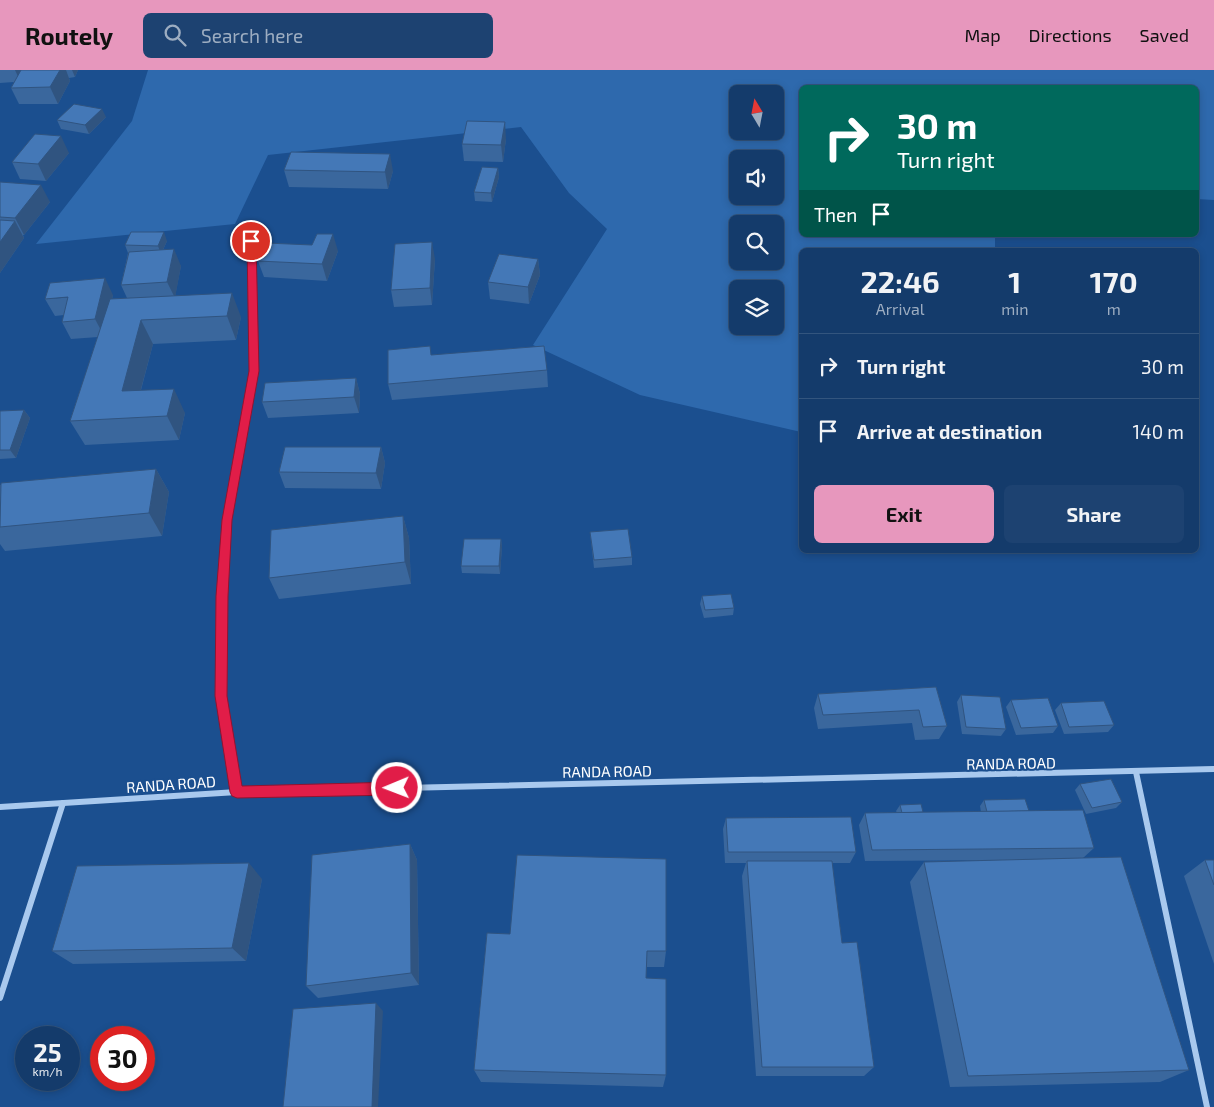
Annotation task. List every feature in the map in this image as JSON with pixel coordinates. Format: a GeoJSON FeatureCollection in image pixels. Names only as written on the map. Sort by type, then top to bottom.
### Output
{"type":"FeatureCollection","features":[{"type":"Feature","properties":{"kind":"street","name":"RANDA ROAD"},"geometry":{"type":"LineString","coordinates":[[0,807],[237,792],[1214,769]]}},
{"type":"Feature","properties":{"kind":"street"},"geometry":{"type":"LineString","coordinates":[[1136,772],[1207,1107]]}},
{"type":"Feature","properties":{"kind":"street"},"geometry":{"type":"LineString","coordinates":[[0,998],[63,803]]}},
{"type":"Feature","properties":{"kind":"lane"},"geometry":{"type":"LineString","coordinates":[[237,792],[221,696],[222,596],[227,520],[254,371],[251,241]]}},
{"type":"Feature","properties":{"kind":"shaded area"},"geometry":{"type":"Polygon","coordinates":[[[148,70],[1214,70],[1214,200],[1199,199],[1199,85],[799,85],[799,237],[995,237],[995,248],[799,248],[799,432],[640,395],[533,345],[607,229],[569,193],[521,127],[268,155],[235,224],[36,244],[132,121],[148,70]]]}},
{"type":"Feature","properties":{"kind":"building"},"geometry":{"type":"Polygon","coordinates":[[[21,70],[60,70],[50,87],[11,88],[21,70]]]}},
{"type":"Feature","properties":{"kind":"building"},"geometry":{"type":"Polygon","coordinates":[[[74,104],[102,109],[85,125],[57,120],[74,104]]]}},
{"type":"Feature","properties":{"kind":"building"},"geometry":{"type":"Polygon","coordinates":[[[467,121],[505,122],[501,145],[462,144],[467,121]]]}},
{"type":"Feature","properties":{"kind":"building"},"geometry":{"type":"Polygon","coordinates":[[[35,134],[61,136],[38,164],[12,162],[35,134]]]}},
{"type":"Feature","properties":{"kind":"building"},"geometry":{"type":"Polygon","coordinates":[[[291,152],[390,154],[385,172],[284,170],[291,152]]]}},
{"type":"Feature","properties":{"kind":"building"},"geometry":{"type":"Polygon","coordinates":[[[482,167],[498,168],[491,193],[474,192],[482,167]]]}},
{"type":"Feature","properties":{"kind":"building"},"geometry":{"type":"Polygon","coordinates":[[[0,182],[41,185],[15,218],[0,217],[0,182]]]}},
{"type":"Feature","properties":{"kind":"building"},"geometry":{"type":"Polygon","coordinates":[[[0,220],[15,221],[0,242],[0,220]]]}},
{"type":"Feature","properties":{"kind":"building"},"geometry":{"type":"Polygon","coordinates":[[[131,232],[164,232],[158,246],[125,245],[131,232]]]}},
{"type":"Feature","properties":{"kind":"building"},"geometry":{"type":"Polygon","coordinates":[[[317,234],[333,234],[322,264],[258,261],[266,243],[312,245],[317,234]]]}},
{"type":"Feature","properties":{"kind":"building"},"geometry":{"type":"Polygon","coordinates":[[[432,242],[430,288],[391,290],[395,244],[432,242]]]}},
{"type":"Feature","properties":{"kind":"building"},"geometry":{"type":"Polygon","coordinates":[[[174,249],[167,282],[121,285],[129,252],[174,249]]]}},
{"type":"Feature","properties":{"kind":"building"},"geometry":{"type":"Polygon","coordinates":[[[499,254],[538,259],[528,287],[488,282],[499,254]]]}},
{"type":"Feature","properties":{"kind":"building"},"geometry":{"type":"Polygon","coordinates":[[[105,278],[95,319],[62,322],[68,297],[45,299],[50,283],[105,278]]]}},
{"type":"Feature","properties":{"kind":"building"},"geometry":{"type":"Polygon","coordinates":[[[232,293],[227,316],[141,320],[122,391],[174,389],[167,416],[70,421],[110,299],[232,293]]]}},
{"type":"Feature","properties":{"kind":"building"},"geometry":{"type":"Polygon","coordinates":[[[430,346],[431,355],[544,346],[547,370],[388,384],[388,350],[430,346]]]}},
{"type":"Feature","properties":{"kind":"building"},"geometry":{"type":"Polygon","coordinates":[[[356,378],[354,397],[262,402],[265,383],[356,378]]]}},
{"type":"Feature","properties":{"kind":"building"},"geometry":{"type":"Polygon","coordinates":[[[24,410],[10,450],[0,450],[0,411],[24,410]]]}},
{"type":"Feature","properties":{"kind":"building"},"geometry":{"type":"Polygon","coordinates":[[[285,447],[381,447],[376,473],[279,472],[285,447]]]}},
{"type":"Feature","properties":{"kind":"building"},"geometry":{"type":"Polygon","coordinates":[[[156,469],[149,513],[0,527],[1,483],[156,469]]]}},
{"type":"Feature","properties":{"kind":"building"},"geometry":{"type":"Polygon","coordinates":[[[403,516],[405,562],[269,578],[271,530],[403,516]]]}},
{"type":"Feature","properties":{"kind":"building"},"geometry":{"type":"Polygon","coordinates":[[[628,529],[632,557],[594,560],[590,532],[628,529]]]}},
{"type":"Feature","properties":{"kind":"building"},"geometry":{"type":"Polygon","coordinates":[[[464,539],[501,539],[499,566],[461,566],[464,539]]]}},
{"type":"Feature","properties":{"kind":"building"},"geometry":{"type":"Polygon","coordinates":[[[731,594],[734,608],[705,610],[702,596],[731,594]]]}},
{"type":"Feature","properties":{"kind":"building"},"geometry":{"type":"Polygon","coordinates":[[[936,687],[947,726],[923,727],[919,710],[823,715],[818,694],[936,687]]]}},
{"type":"Feature","properties":{"kind":"building"},"geometry":{"type":"Polygon","coordinates":[[[961,695],[1000,697],[1006,729],[966,727],[961,695]]]}},
{"type":"Feature","properties":{"kind":"building"},"geometry":{"type":"Polygon","coordinates":[[[1048,698],[1058,726],[1021,728],[1011,700],[1048,698]]]}},
{"type":"Feature","properties":{"kind":"building"},"geometry":{"type":"Polygon","coordinates":[[[1104,701],[1114,725],[1069,727],[1061,703],[1104,701]]]}},
{"type":"Feature","properties":{"kind":"building"},"geometry":{"type":"Polygon","coordinates":[[[1111,779],[1122,802],[1092,808],[1080,784],[1111,779]]]}},
{"type":"Feature","properties":{"kind":"building"},"geometry":{"type":"Polygon","coordinates":[[[1025,799],[1029,811],[987,812],[984,800],[1025,799]]]}},
{"type":"Feature","properties":{"kind":"building"},"geometry":{"type":"Polygon","coordinates":[[[921,804],[923,812],[902,813],[900,805],[921,804]]]}},
{"type":"Feature","properties":{"kind":"building"},"geometry":{"type":"Polygon","coordinates":[[[1083,810],[1094,848],[872,850],[865,813],[1083,810]]]}},
{"type":"Feature","properties":{"kind":"building"},"geometry":{"type":"Polygon","coordinates":[[[851,817],[856,852],[728,852],[726,818],[851,817]]]}},
{"type":"Feature","properties":{"kind":"building"},"geometry":{"type":"Polygon","coordinates":[[[410,844],[411,973],[306,986],[312,855],[410,844]]]}},
{"type":"Feature","properties":{"kind":"building"},"geometry":{"type":"Polygon","coordinates":[[[517,855],[666,859],[666,951],[647,951],[646,978],[666,979],[666,1075],[474,1070],[487,933],[510,934],[517,855]]]}},
{"type":"Feature","properties":{"kind":"building"},"geometry":{"type":"Polygon","coordinates":[[[1121,857],[1189,1070],[968,1076],[924,862],[1121,857]]]}},
{"type":"Feature","properties":{"kind":"building"},"geometry":{"type":"Polygon","coordinates":[[[1205,860],[1214,860],[1214,885],[1205,860]]]}},
{"type":"Feature","properties":{"kind":"building"},"geometry":{"type":"Polygon","coordinates":[[[747,861],[832,861],[842,943],[857,942],[874,1067],[762,1067],[747,861]]]}},
{"type":"Feature","properties":{"kind":"building"},"geometry":{"type":"Polygon","coordinates":[[[249,863],[232,948],[52,951],[77,866],[249,863]]]}},
{"type":"Feature","properties":{"kind":"building"},"geometry":{"type":"Polygon","coordinates":[[[376,1003],[372,1107],[283,1107],[293,1009],[376,1003]]]}},
{"type":"Feature","properties":{"kind":"route"},"geometry":{"type":"LineString","coordinates":[[251,241],[254,371],[227,520],[222,596],[221,696],[237,792],[397,788]]}}]}
